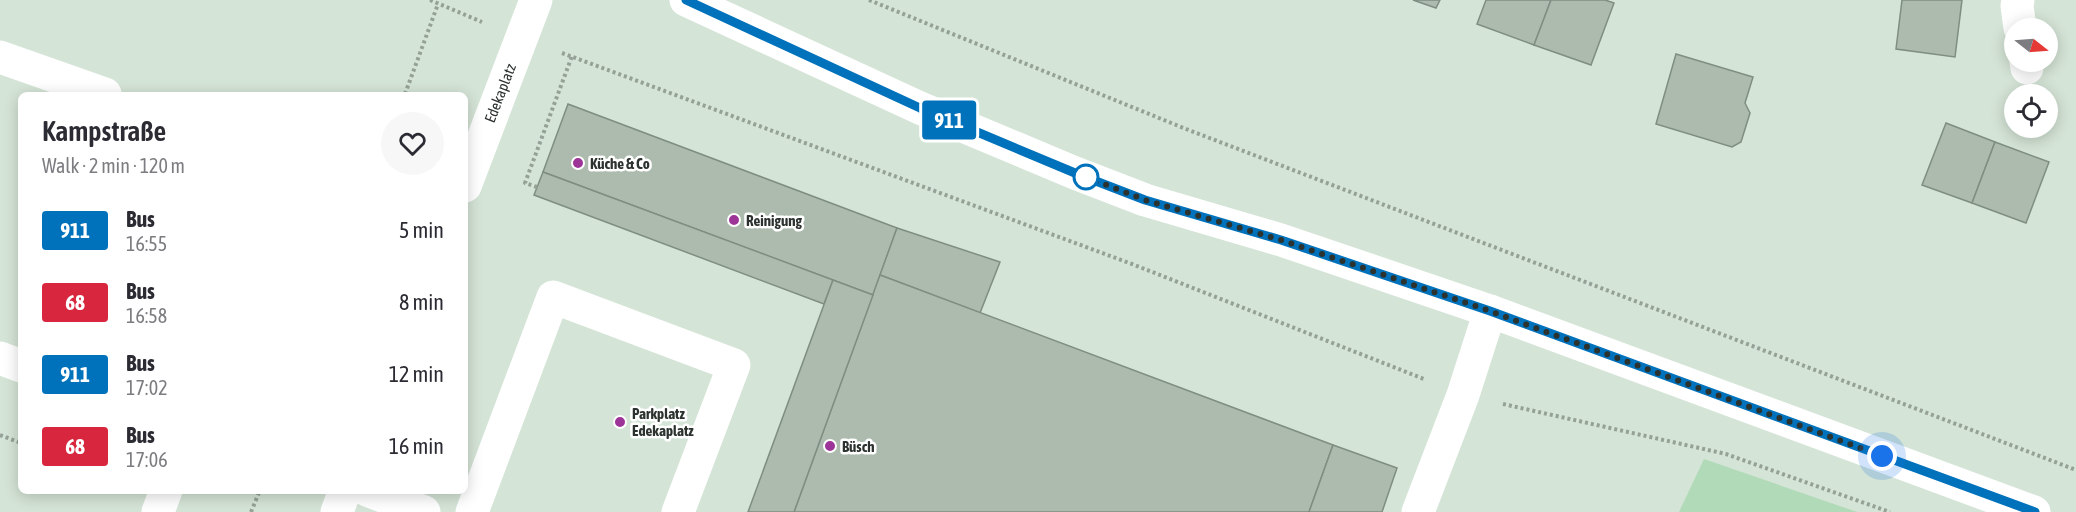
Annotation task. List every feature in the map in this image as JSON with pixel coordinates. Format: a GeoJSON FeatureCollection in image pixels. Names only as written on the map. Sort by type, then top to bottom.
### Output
{"type":"FeatureCollection","features":[{"type":"Feature","properties":{"kind":"main road","name":"Edekaplatz"},"geometry":{"type":"LineString","coordinates":[[468,178],[536,0]]}},
{"type":"Feature","properties":{"kind":"main road"},"geometry":{"type":"LineString","coordinates":[[686,0],[920,108],[1145,200],[1281,240],[1490,311],[2034,512]]}},
{"type":"Feature","properties":{"kind":"main road"},"geometry":{"type":"LineString","coordinates":[[2018,0],[2019,18]]}},
{"type":"Feature","properties":{"kind":"main road"},"geometry":{"type":"LineString","coordinates":[[0,57],[99,92]]}},
{"type":"Feature","properties":{"kind":"main road"},"geometry":{"type":"LineString","coordinates":[[472,512],[553,297],[734,365],[678,512]]}},
{"type":"Feature","properties":{"kind":"main road"},"geometry":{"type":"LineString","coordinates":[[1418,512],[1463,395],[1490,311]]}},
{"type":"Feature","properties":{"kind":"main road"},"geometry":{"type":"LineString","coordinates":[[0,358],[18,365]]}},
{"type":"Feature","properties":{"kind":"main road"},"geometry":{"type":"LineString","coordinates":[[158,512],[165,494]]}},
{"type":"Feature","properties":{"kind":"main road"},"geometry":{"type":"LineString","coordinates":[[337,512],[344,494]]}},
{"type":"Feature","properties":{"kind":"main road"},"geometry":{"type":"LineString","coordinates":[[377,494],[424,512]]}},
{"type":"Feature","properties":{"kind":"path"},"geometry":{"type":"LineString","coordinates":[[430,0],[520,38],[1132,264],[1463,395],[1726,454],[1890,512]]}},
{"type":"Feature","properties":{"kind":"path"},"geometry":{"type":"LineString","coordinates":[[869,0],[1186,129],[2076,470]]}},
{"type":"Feature","properties":{"kind":"path"},"geometry":{"type":"LineString","coordinates":[[406,92],[438,4]]}},
{"type":"Feature","properties":{"kind":"path"},"geometry":{"type":"LineString","coordinates":[[537,187],[525,183],[572,56]]}},
{"type":"Feature","properties":{"kind":"path"},"geometry":{"type":"LineString","coordinates":[[0,435],[18,442]]}},
{"type":"Feature","properties":{"kind":"path"},"geometry":{"type":"LineString","coordinates":[[251,512],[258,494]]}},
{"type":"Feature","properties":{"kind":"green space"},"geometry":{"type":"Polygon","coordinates":[[[1704,459],[1857,512],[1679,512],[1704,459]]]}},
{"type":"Feature","properties":{"kind":"building"},"geometry":{"type":"Polygon","coordinates":[[[1413,0],[1440,0],[1436,8],[1413,0]]]}},
{"type":"Feature","properties":{"kind":"building"},"geometry":{"type":"Polygon","coordinates":[[[1486,0],[1551,0],[1534,45],[1477,24],[1486,0]]]}},
{"type":"Feature","properties":{"kind":"building"},"geometry":{"type":"Polygon","coordinates":[[[1551,0],[1605,0],[1614,3],[1591,65],[1534,45],[1551,0]]]}},
{"type":"Feature","properties":{"kind":"building"},"geometry":{"type":"Polygon","coordinates":[[[1902,0],[1962,0],[1955,57],[1896,49],[1902,0]]]}},
{"type":"Feature","properties":{"kind":"building"},"geometry":{"type":"Polygon","coordinates":[[[1676,54],[1753,77],[1745,103],[1750,113],[1741,142],[1732,147],[1656,124],[1676,54]]]}},
{"type":"Feature","properties":{"kind":"building"},"geometry":{"type":"Polygon","coordinates":[[[568,104],[897,228],[873,295],[543,172],[568,104]]]}},
{"type":"Feature","properties":{"kind":"building"},"geometry":{"type":"Polygon","coordinates":[[[1946,123],[1995,142],[1972,203],[1922,185],[1946,123]]]}},
{"type":"Feature","properties":{"kind":"building"},"geometry":{"type":"Polygon","coordinates":[[[1995,142],[2049,162],[2026,223],[1972,203],[1995,142]]]}},
{"type":"Feature","properties":{"kind":"building"},"geometry":{"type":"Polygon","coordinates":[[[543,172],[833,280],[824,304],[534,195],[543,172]]]}},
{"type":"Feature","properties":{"kind":"building"},"geometry":{"type":"Polygon","coordinates":[[[897,228],[1000,262],[980,313],[880,275],[897,228]]]}},
{"type":"Feature","properties":{"kind":"building"},"geometry":{"type":"Polygon","coordinates":[[[880,275],[1333,445],[1309,512],[794,512],[880,275]]]}},
{"type":"Feature","properties":{"kind":"building"},"geometry":{"type":"Polygon","coordinates":[[[833,280],[873,295],[794,512],[748,512],[833,280]]]}},
{"type":"Feature","properties":{"kind":"building"},"geometry":{"type":"Polygon","coordinates":[[[1333,445],[1397,468],[1382,512],[1309,512],[1333,445]]]}},
{"type":"Feature","properties":{"kind":"bus line","name":"911"},"geometry":{"type":"LineString","coordinates":[[686,0],[920,108],[1145,200],[1281,240],[1490,311],[2035,512]]}},
{"type":"Feature","properties":{"kind":"place","name":"Küche & Co"},"geometry":{"type":"Point","coordinates":[578,163]}},
{"type":"Feature","properties":{"kind":"place","name":"Reinigung"},"geometry":{"type":"Point","coordinates":[734,220]}},
{"type":"Feature","properties":{"kind":"place","name":"Parkplatz Edekaplatz"},"geometry":{"type":"Point","coordinates":[620,422]}},
{"type":"Feature","properties":{"kind":"place","name":"Büsch"},"geometry":{"type":"Point","coordinates":[830,446]}},
{"type":"Feature","properties":{"kind":"route"},"geometry":{"type":"LineString","coordinates":[[1086,177],[1145,200],[1281,240],[1490,311],[1882,456]]}}]}
